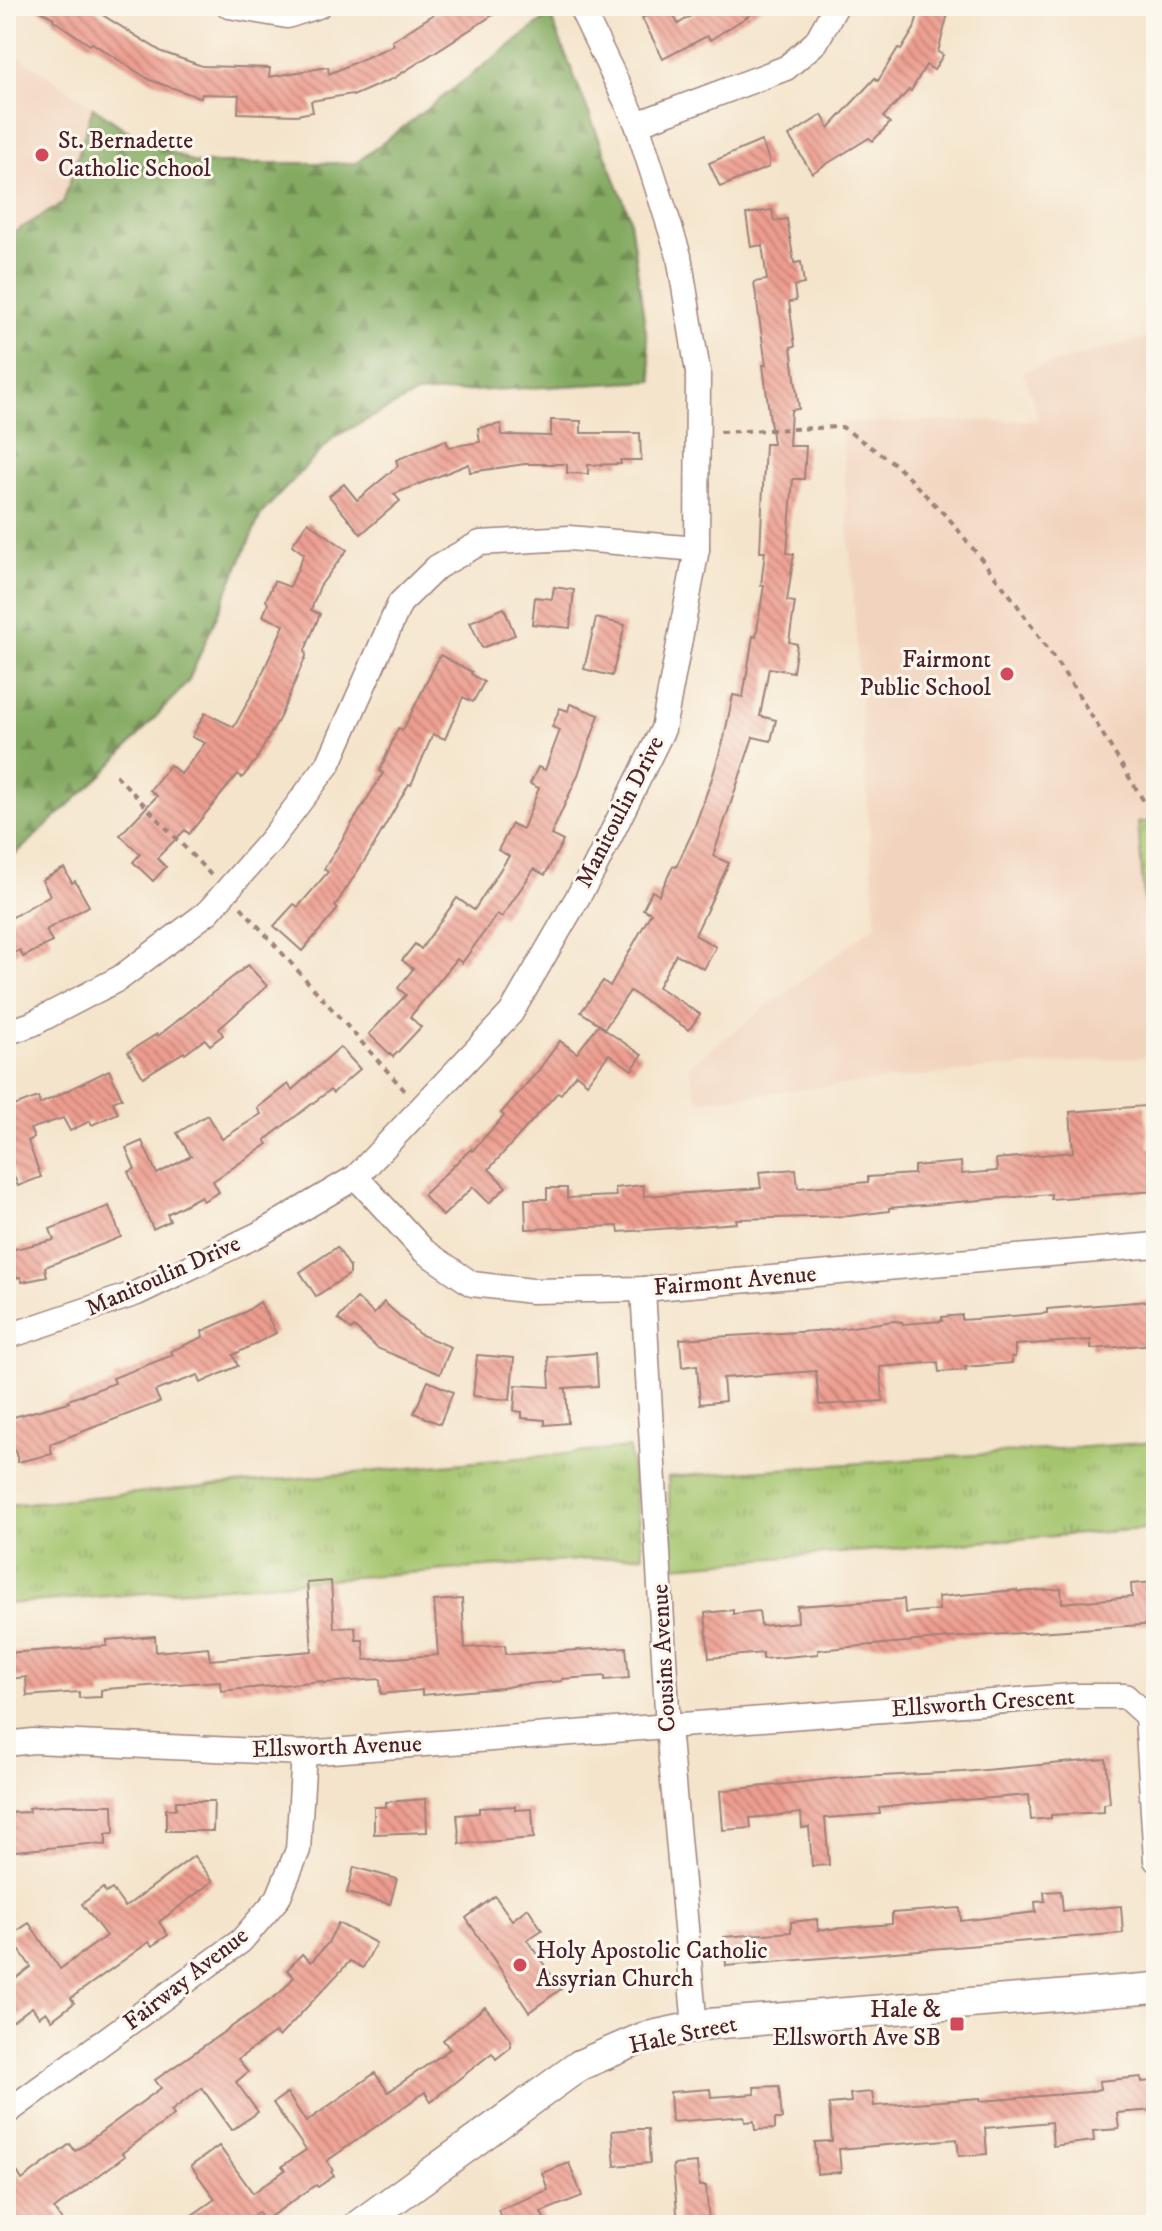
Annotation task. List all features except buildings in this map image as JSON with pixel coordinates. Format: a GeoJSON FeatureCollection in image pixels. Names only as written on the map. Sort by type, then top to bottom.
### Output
{"type":"FeatureCollection","features":[{"type":"Feature","properties":{"kind":"street"},"geometry":{"type":"LineString","coordinates":[[229,6],[287,16],[318,6]]}},
{"type":"Feature","properties":{"kind":"street","name":"Manitoulin Drive"},"geometry":{"type":"LineString","coordinates":[[6,1337],[137,1293],[261,1233],[356,1177],[511,1013],[594,869],[663,729],[697,549],[698,372],[679,256],[637,124],[580,6]]}},
{"type":"Feature","properties":{"kind":"street"},"geometry":{"type":"LineString","coordinates":[[637,124],[786,68],[816,42],[836,6]]}},
{"type":"Feature","properties":{"kind":"street"},"geometry":{"type":"LineString","coordinates":[[6,1033],[32,1024],[120,978],[208,912],[271,840],[329,763],[400,603],[437,567],[480,543],[569,538],[697,549]]}},
{"type":"Feature","properties":{"kind":"street","name":"Fairmont Avenue"},"geometry":{"type":"LineString","coordinates":[[356,1177],[424,1251],[472,1284],[532,1291],[643,1289],[1156,1245]]}},
{"type":"Feature","properties":{"kind":"street","name":"Cousins Avenue"},"geometry":{"type":"LineString","coordinates":[[643,1289],[668,1727],[695,2027]]}},
{"type":"Feature","properties":{"kind":"street","name":"Ellsworth Crescent"},"geometry":{"type":"LineString","coordinates":[[668,1727],[1072,1696],[1125,1696],[1152,1715],[1156,1860]]}},
{"type":"Feature","properties":{"kind":"street","name":"Ellsworth Avenue"},"geometry":{"type":"LineString","coordinates":[[6,1744],[33,1741],[304,1753],[668,1727]]}},
{"type":"Feature","properties":{"kind":"street","name":"Fairway Avenue"},"geometry":{"type":"LineString","coordinates":[[6,2113],[241,1941],[278,1898],[298,1850],[304,1753]]}},
{"type":"Feature","properties":{"kind":"street","name":"Hale Street"},"geometry":{"type":"LineString","coordinates":[[359,2225],[580,2065],[643,2038],[695,2027],[1156,1988]]}},
{"type":"Feature","properties":{"kind":"path"},"geometry":{"type":"LineString","coordinates":[[698,433],[842,427],[895,464],[951,521],[1013,599],[1075,689],[1156,821]]}},
{"type":"Feature","properties":{"kind":"path"},"geometry":{"type":"LineString","coordinates":[[116,775],[422,1107]]}},
{"type":"Feature","properties":{"kind":"shaded area","name":"St. Bernadette Catholic School"},"geometry":{"type":"Polygon","coordinates":[[[6,52],[25,60],[93,107],[63,203],[6,237],[6,52]]]}},
{"type":"Feature","properties":{"kind":"shaded area","name":"Fairmont Public School"},"geometry":{"type":"Polygon","coordinates":[[[1156,335],[1156,1056],[978,1070],[698,1101],[688,1066],[876,925],[841,423],[1039,420],[1023,371],[1156,335]]]}},
{"type":"Feature","properties":{"kind":"green space"},"geometry":{"type":"Polygon","coordinates":[[[550,15],[629,214],[653,381],[416,394],[334,437],[261,514],[188,682],[104,773],[6,863],[6,237],[63,203],[93,107],[126,130],[194,163],[356,163],[550,15]]]}},
{"type":"Feature","properties":{"kind":"green space"},"geometry":{"type":"Polygon","coordinates":[[[1156,821],[1156,912],[1145,912],[1138,823],[1156,821]]]}},
{"type":"Feature","properties":{"kind":"green space"},"geometry":{"type":"Polygon","coordinates":[[[1156,1442],[1156,1528],[673,1566],[668,1477],[1156,1442]]]}},
{"type":"Feature","properties":{"kind":"green space"},"geometry":{"type":"Polygon","coordinates":[[[629,1448],[643,1555],[6,1604],[6,1505],[629,1448]]]}},
{"type":"Feature","properties":{"kind":"place","name":"St. Bernadette Catholic School"},"geometry":{"type":"Point","coordinates":[42,155]}},
{"type":"Feature","properties":{"kind":"place","name":"Fairmont Public School"},"geometry":{"type":"Point","coordinates":[1007,674]}},
{"type":"Feature","properties":{"kind":"place","name":"Holy Apostolic Catholic Assyrian Church"},"geometry":{"type":"Point","coordinates":[520,1965]}},
{"type":"Feature","properties":{"kind":"place","name":"Hale & Ellsworth Ave SB"},"geometry":{"type":"Point","coordinates":[957,2024]}}]}
